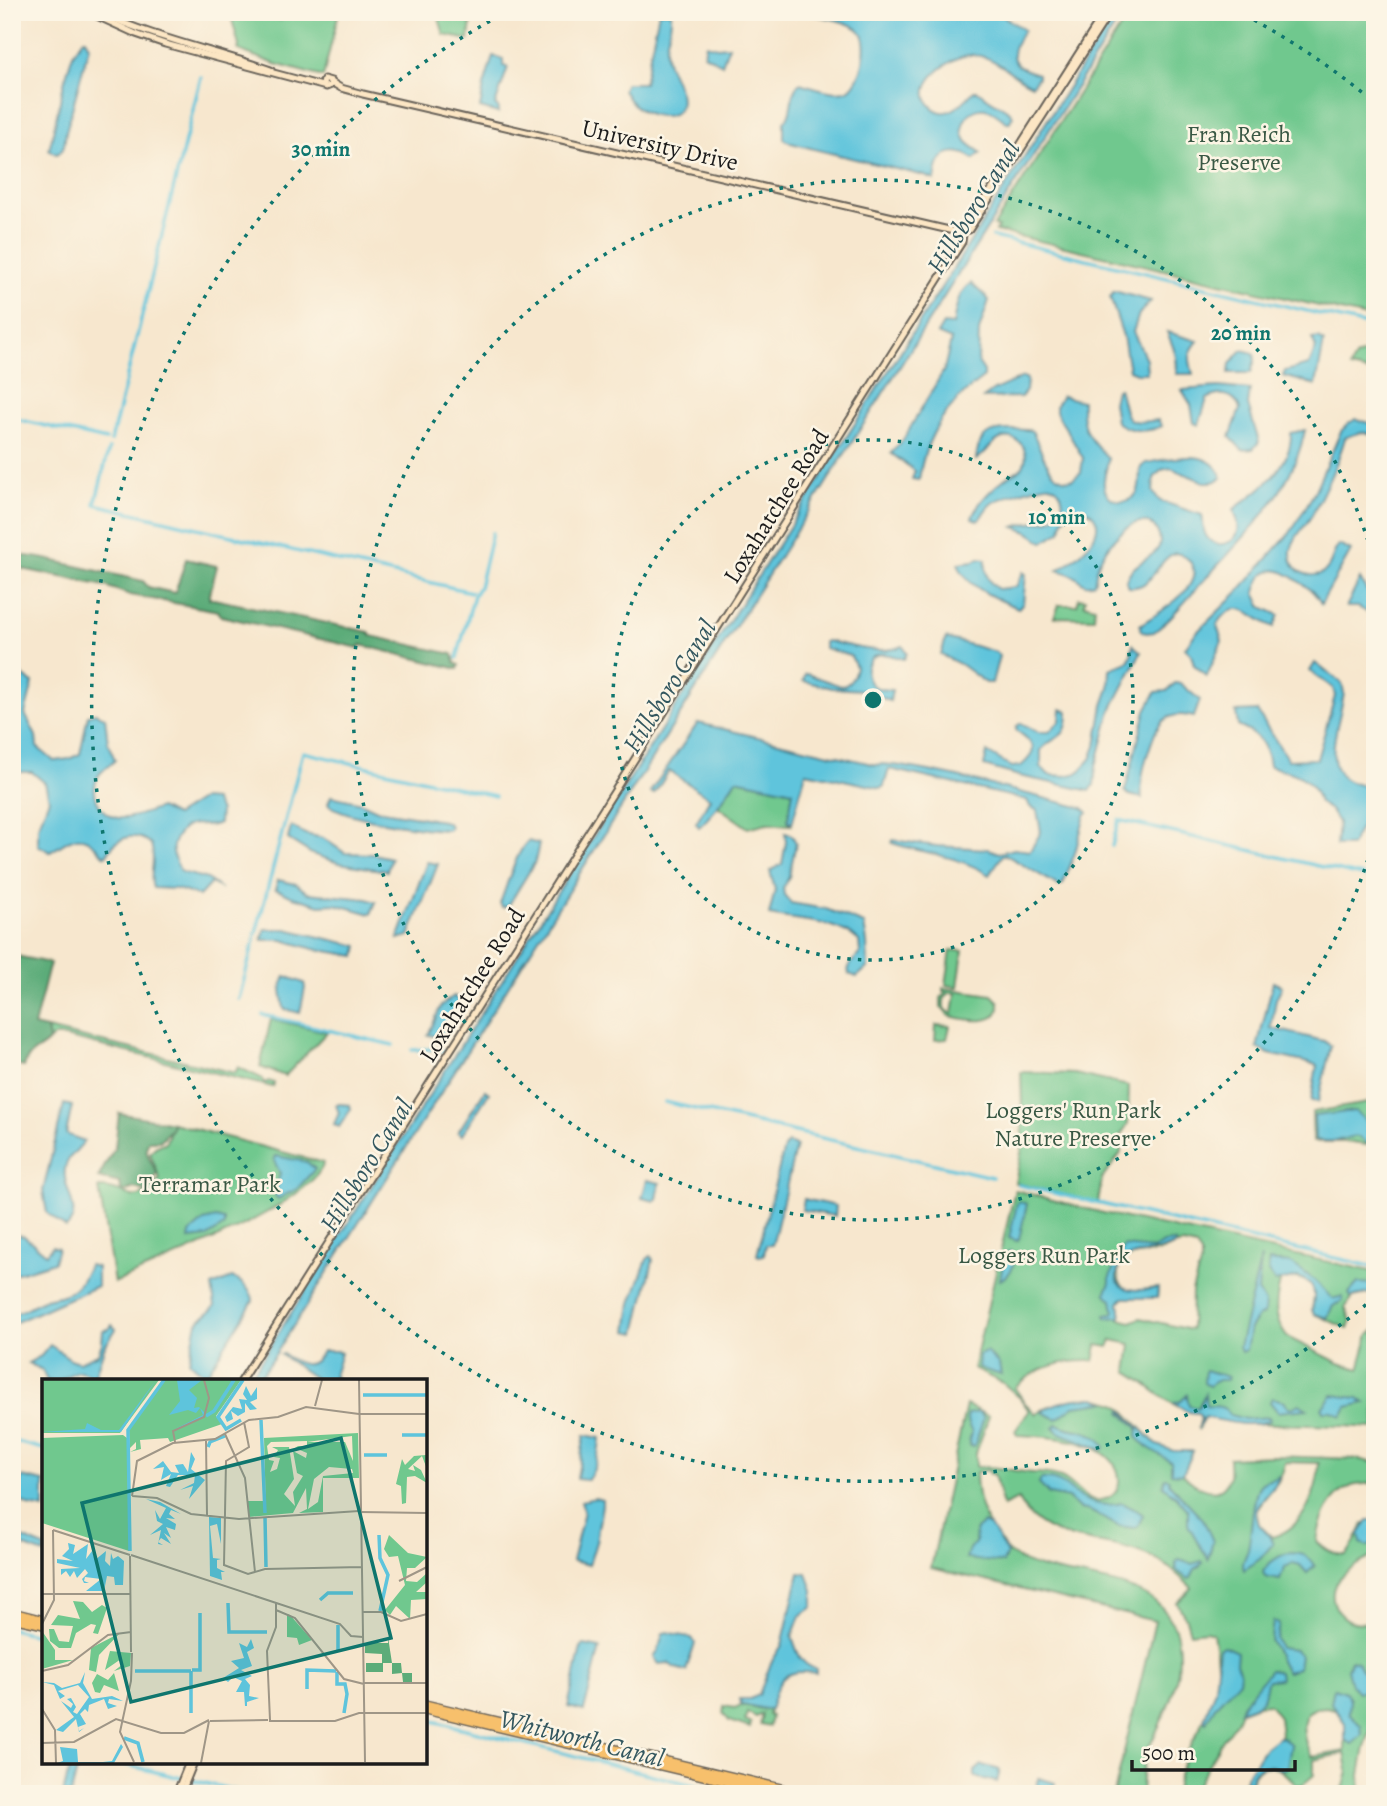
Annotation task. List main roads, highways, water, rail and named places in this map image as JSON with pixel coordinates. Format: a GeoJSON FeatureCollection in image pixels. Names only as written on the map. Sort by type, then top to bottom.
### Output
{"type":"FeatureCollection","features":[{"type":"Feature","properties":{"kind":"main road","name":"Loxahatchee Road"},"geometry":{"type":"LineString","coordinates":[[242,1379],[963,240],[965,231],[1107,12]]}},
{"type":"Feature","properties":{"kind":"main road"},"geometry":{"type":"LineString","coordinates":[[94,13],[149,34],[233,57],[287,77],[308,82],[325,82],[328,70]]}},
{"type":"Feature","properties":{"kind":"main road","name":"University Drive"},"geometry":{"type":"LineString","coordinates":[[325,82],[363,94],[949,230],[965,231]]}},
{"type":"Feature","properties":{"kind":"main road"},"geometry":{"type":"LineString","coordinates":[[12,1612],[42,1619]]}},
{"type":"Feature","properties":{"kind":"main road"},"geometry":{"type":"LineString","coordinates":[[12,1618],[42,1625]]}},
{"type":"Feature","properties":{"kind":"main road"},"geometry":{"type":"LineString","coordinates":[[427,1703],[806,1794]]}},
{"type":"Feature","properties":{"kind":"main road"},"geometry":{"type":"LineString","coordinates":[[427,1710],[779,1794]]}},
{"type":"Feature","properties":{"kind":"main road"},"geometry":{"type":"LineString","coordinates":[[178,1794],[191,1764]]}},
{"type":"Feature","properties":{"kind":"water"},"geometry":{"type":"Polygon","coordinates":[[[659,12],[671,12],[666,55],[681,99],[676,112],[667,116],[641,110],[623,89],[626,83],[644,83],[659,12]]]}},
{"type":"Feature","properties":{"kind":"water"},"geometry":{"type":"Polygon","coordinates":[[[801,12],[997,12],[1024,30],[1015,45],[1013,58],[1021,67],[1038,74],[1038,77],[1032,85],[990,59],[968,55],[945,65],[932,77],[926,98],[936,110],[948,112],[977,91],[1013,116],[1009,123],[985,109],[970,114],[962,128],[963,134],[968,143],[981,153],[974,159],[955,152],[946,155],[938,165],[935,180],[791,143],[784,139],[784,122],[799,83],[830,91],[848,90],[861,70],[864,52],[863,35],[859,30],[840,21],[801,12]]]}},
{"type":"Feature","properties":{"kind":"water","name":"Hillsboro Canal"},"geometry":{"type":"Polygon","coordinates":[[[1116,12],[1124,12],[277,1352],[258,1379],[249,1379],[1116,12]]]}},
{"type":"Feature","properties":{"kind":"water"},"geometry":{"type":"Polygon","coordinates":[[[85,39],[89,46],[64,145],[56,154],[49,150],[65,79],[73,54],[85,39]]]}},
{"type":"Feature","properties":{"kind":"water"},"geometry":{"type":"Polygon","coordinates":[[[706,44],[729,46],[722,64],[704,54],[706,44]]]}},
{"type":"Feature","properties":{"kind":"water"},"geometry":{"type":"Polygon","coordinates":[[[493,56],[503,59],[503,66],[508,67],[495,105],[499,109],[498,113],[480,108],[493,56]]]}},
{"type":"Feature","properties":{"kind":"water"},"geometry":{"type":"Polygon","coordinates":[[[971,283],[989,300],[979,331],[978,362],[984,371],[984,377],[959,398],[940,421],[927,449],[919,480],[912,479],[915,471],[891,453],[903,440],[944,370],[951,340],[937,334],[943,324],[953,325],[960,296],[971,283]]]}},
{"type":"Feature","properties":{"kind":"water"},"geometry":{"type":"Polygon","coordinates":[[[1114,291],[1151,301],[1139,314],[1133,332],[1146,359],[1147,373],[1129,370],[1123,336],[1110,297],[1114,291]]]}},
{"type":"Feature","properties":{"kind":"water"},"geometry":{"type":"Polygon","coordinates":[[[1167,332],[1198,341],[1190,357],[1193,374],[1176,374],[1176,358],[1167,332]]]}},
{"type":"Feature","properties":{"kind":"water"},"geometry":{"type":"Polygon","coordinates":[[[1319,338],[1324,342],[1316,385],[1283,376],[1285,371],[1309,365],[1316,348],[1312,339],[1319,338]]]}},
{"type":"Feature","properties":{"kind":"water"},"geometry":{"type":"Polygon","coordinates":[[[1242,350],[1254,353],[1251,373],[1229,373],[1230,364],[1242,350]]]}},
{"type":"Feature","properties":{"kind":"water"},"geometry":{"type":"Polygon","coordinates":[[[1023,377],[1027,379],[1026,391],[1021,397],[983,398],[994,390],[1023,377]]]}},
{"type":"Feature","properties":{"kind":"water"},"geometry":{"type":"Polygon","coordinates":[[[1218,387],[1250,390],[1248,405],[1259,442],[1253,449],[1242,450],[1230,437],[1240,409],[1231,397],[1217,395],[1207,399],[1199,425],[1194,423],[1191,405],[1182,390],[1218,387]]]}},
{"type":"Feature","properties":{"kind":"water"},"geometry":{"type":"Polygon","coordinates":[[[1119,388],[1125,412],[1131,420],[1158,420],[1162,426],[1139,430],[1116,422],[1113,402],[1116,389],[1119,388]]]}},
{"type":"Feature","properties":{"kind":"water"},"geometry":{"type":"Polygon","coordinates":[[[1062,396],[1082,401],[1087,433],[1108,458],[1104,485],[1105,491],[1112,499],[1127,500],[1136,494],[1141,467],[1146,463],[1189,457],[1200,458],[1217,468],[1222,478],[1213,482],[1204,482],[1171,468],[1161,470],[1154,478],[1153,492],[1160,501],[1202,515],[1205,535],[1220,544],[1233,540],[1238,531],[1234,509],[1273,477],[1286,457],[1291,433],[1305,430],[1290,473],[1266,510],[1181,606],[1154,632],[1146,633],[1141,630],[1140,625],[1185,592],[1194,574],[1189,560],[1175,553],[1163,562],[1144,584],[1129,587],[1126,581],[1129,574],[1159,547],[1159,537],[1152,525],[1135,523],[1120,533],[1099,562],[1094,583],[1088,584],[1058,570],[1081,553],[1093,538],[1097,526],[1094,516],[1087,511],[1069,512],[1063,520],[1061,531],[1043,542],[1014,527],[1056,516],[1062,507],[1062,496],[1055,487],[1040,486],[1002,498],[990,505],[979,521],[972,518],[986,495],[1021,468],[1025,461],[1022,445],[1008,438],[997,441],[976,460],[977,451],[987,434],[1007,430],[1032,431],[1047,464],[1057,476],[1073,479],[1081,472],[1083,458],[1056,412],[1056,405],[1062,396]]]}},
{"type":"Feature","properties":{"kind":"water"},"geometry":{"type":"Polygon","coordinates":[[[1356,419],[1375,425],[1375,436],[1360,433],[1345,438],[1327,485],[1310,518],[1294,541],[1291,551],[1297,570],[1314,575],[1327,569],[1339,545],[1351,551],[1321,604],[1313,592],[1286,573],[1273,570],[1267,572],[1258,583],[1255,593],[1262,607],[1279,615],[1274,627],[1244,610],[1231,610],[1224,615],[1217,625],[1222,641],[1207,676],[1194,665],[1191,654],[1185,648],[1290,533],[1313,495],[1341,431],[1356,419]]]}},
{"type":"Feature","properties":{"kind":"water"},"geometry":{"type":"Polygon","coordinates":[[[986,559],[987,576],[998,589],[1016,587],[1023,572],[1026,574],[1023,604],[1018,608],[1001,601],[967,579],[958,563],[986,559]]]}},
{"type":"Feature","properties":{"kind":"water"},"geometry":{"type":"Polygon","coordinates":[[[1360,579],[1375,600],[1375,617],[1358,607],[1346,607],[1360,579]]]}},
{"type":"Feature","properties":{"kind":"water"},"geometry":{"type":"Polygon","coordinates":[[[946,638],[996,652],[999,656],[992,683],[986,683],[960,664],[941,655],[946,638]]]}},
{"type":"Feature","properties":{"kind":"water"},"geometry":{"type":"Polygon","coordinates":[[[12,641],[19,670],[33,683],[25,714],[36,736],[37,747],[54,761],[80,754],[88,715],[95,713],[105,717],[108,743],[115,760],[99,775],[95,795],[105,812],[122,818],[160,808],[175,816],[202,799],[214,800],[220,811],[219,823],[185,827],[175,840],[173,849],[181,872],[207,879],[221,889],[211,883],[199,896],[177,889],[153,888],[151,844],[138,837],[119,841],[106,856],[93,844],[81,838],[70,840],[50,852],[38,845],[38,827],[49,799],[45,783],[32,772],[12,772],[12,641]]]}},
{"type":"Feature","properties":{"kind":"water"},"geometry":{"type":"Polygon","coordinates":[[[826,641],[874,650],[903,646],[907,653],[904,659],[876,655],[867,668],[868,679],[875,687],[892,690],[890,701],[863,690],[832,688],[803,681],[805,674],[841,686],[852,680],[856,667],[851,656],[824,648],[826,641]]]}},
{"type":"Feature","properties":{"kind":"water"},"geometry":{"type":"Polygon","coordinates":[[[1133,645],[1141,652],[1111,710],[1096,766],[1094,785],[1090,791],[984,766],[987,752],[1012,767],[1021,766],[1033,750],[1030,742],[1016,730],[1017,726],[1021,723],[1038,732],[1049,732],[1060,721],[1061,709],[1068,711],[1066,728],[1041,750],[1041,767],[1049,775],[1078,773],[1091,759],[1096,746],[1103,705],[1109,688],[1110,669],[1129,660],[1133,645]]]}},
{"type":"Feature","properties":{"kind":"water"},"geometry":{"type":"Polygon","coordinates":[[[1315,663],[1342,683],[1344,693],[1334,754],[1336,767],[1343,777],[1355,784],[1375,786],[1375,820],[1364,820],[1351,846],[1336,846],[1338,822],[1330,810],[1319,803],[1307,781],[1293,773],[1269,766],[1260,740],[1238,726],[1236,712],[1257,711],[1288,760],[1317,759],[1335,696],[1333,688],[1310,671],[1315,663]]]}},
{"type":"Feature","properties":{"kind":"water"},"geometry":{"type":"Polygon","coordinates":[[[1175,683],[1181,684],[1200,700],[1194,717],[1174,715],[1162,722],[1154,736],[1145,764],[1142,798],[1129,795],[1125,791],[1146,710],[1156,692],[1167,691],[1175,683]]]}},
{"type":"Feature","properties":{"kind":"water"},"geometry":{"type":"Polygon","coordinates":[[[698,723],[876,765],[912,768],[975,781],[1084,808],[1088,813],[1085,815],[1063,884],[1059,886],[1006,855],[1003,855],[989,875],[953,859],[892,843],[893,840],[988,849],[999,853],[1014,849],[1030,851],[1041,832],[1037,810],[1030,807],[1027,800],[889,769],[881,788],[806,772],[792,823],[788,820],[793,791],[736,779],[714,811],[699,827],[696,823],[710,798],[669,771],[654,794],[650,792],[698,723]]]}},
{"type":"Feature","properties":{"kind":"water"},"geometry":{"type":"Polygon","coordinates":[[[331,796],[362,803],[377,810],[443,821],[450,827],[448,830],[436,829],[367,819],[328,804],[331,796]]]}},
{"type":"Feature","properties":{"kind":"water"},"geometry":{"type":"Polygon","coordinates":[[[291,826],[305,834],[323,838],[345,853],[374,854],[391,858],[387,871],[339,863],[312,854],[288,839],[291,826]]]}},
{"type":"Feature","properties":{"kind":"water"},"geometry":{"type":"Polygon","coordinates":[[[785,833],[792,835],[796,843],[789,877],[783,888],[784,895],[791,903],[826,909],[864,924],[868,967],[857,977],[848,971],[860,953],[859,941],[850,934],[817,922],[769,915],[775,890],[770,871],[782,864],[785,833]]]}},
{"type":"Feature","properties":{"kind":"water"},"geometry":{"type":"Polygon","coordinates":[[[528,841],[539,844],[535,862],[508,906],[502,907],[500,903],[512,870],[528,841]]]}},
{"type":"Feature","properties":{"kind":"water"},"geometry":{"type":"Polygon","coordinates":[[[427,862],[438,864],[409,936],[398,939],[427,862]]]}},
{"type":"Feature","properties":{"kind":"water"},"geometry":{"type":"Polygon","coordinates":[[[278,880],[296,884],[308,893],[376,902],[371,914],[335,904],[320,905],[275,889],[278,880]]]}},
{"type":"Feature","properties":{"kind":"water"},"geometry":{"type":"Polygon","coordinates":[[[265,929],[286,929],[358,946],[356,956],[314,949],[283,940],[262,940],[265,929]]]}},
{"type":"Feature","properties":{"kind":"water"},"geometry":{"type":"Polygon","coordinates":[[[285,976],[304,983],[300,1013],[284,1009],[281,990],[285,976]]]}},
{"type":"Feature","properties":{"kind":"water"},"geometry":{"type":"Polygon","coordinates":[[[1273,982],[1282,986],[1276,999],[1271,1028],[1324,1041],[1331,1046],[1318,1102],[1311,1101],[1317,1065],[1269,1054],[1257,1048],[1273,982]]]}},
{"type":"Feature","properties":{"kind":"water"},"geometry":{"type":"Polygon","coordinates":[[[454,996],[463,1006],[442,1037],[428,1035],[441,1006],[454,996]]]}},
{"type":"Feature","properties":{"kind":"water"},"geometry":{"type":"Polygon","coordinates":[[[485,1090],[489,1093],[462,1135],[458,1132],[485,1090]]]}},
{"type":"Feature","properties":{"kind":"water"},"geometry":{"type":"Polygon","coordinates":[[[64,1104],[72,1106],[66,1134],[84,1141],[66,1164],[66,1184],[73,1215],[66,1228],[47,1213],[43,1191],[64,1104]]]}},
{"type":"Feature","properties":{"kind":"water"},"geometry":{"type":"Polygon","coordinates":[[[336,1105],[350,1105],[351,1109],[339,1127],[334,1124],[339,1113],[336,1105]]]}},
{"type":"Feature","properties":{"kind":"water"},"geometry":{"type":"Polygon","coordinates":[[[1355,1111],[1375,1129],[1375,1142],[1368,1144],[1354,1136],[1334,1141],[1315,1140],[1314,1116],[1355,1111]]]}},
{"type":"Feature","properties":{"kind":"water"},"geometry":{"type":"Polygon","coordinates":[[[788,1143],[796,1146],[774,1238],[772,1245],[766,1245],[764,1255],[759,1256],[757,1255],[784,1148],[788,1143]]]}},
{"type":"Feature","properties":{"kind":"water"},"geometry":{"type":"Polygon","coordinates":[[[276,1156],[307,1162],[315,1169],[297,1189],[278,1199],[275,1195],[280,1173],[274,1161],[276,1156]]]}},
{"type":"Feature","properties":{"kind":"water"},"geometry":{"type":"Polygon","coordinates":[[[647,1180],[660,1183],[657,1199],[654,1201],[642,1198],[647,1180]]]}},
{"type":"Feature","properties":{"kind":"water"},"geometry":{"type":"Polygon","coordinates":[[[804,1199],[836,1206],[835,1216],[802,1210],[804,1199]]]}},
{"type":"Feature","properties":{"kind":"water"},"geometry":{"type":"Polygon","coordinates":[[[1017,1204],[1027,1204],[1017,1241],[1009,1238],[1017,1204]]]}},
{"type":"Feature","properties":{"kind":"water"},"geometry":{"type":"Polygon","coordinates":[[[216,1218],[224,1220],[224,1226],[207,1237],[189,1239],[190,1233],[204,1221],[216,1218]]]}},
{"type":"Feature","properties":{"kind":"water"},"geometry":{"type":"Polygon","coordinates":[[[24,1236],[46,1254],[52,1246],[58,1248],[54,1262],[15,1274],[12,1264],[12,1237],[24,1236]]]}},
{"type":"Feature","properties":{"kind":"water"},"geometry":{"type":"Polygon","coordinates":[[[1175,1242],[1175,1245],[1169,1248],[1123,1260],[1117,1274],[1122,1286],[1135,1290],[1158,1288],[1157,1298],[1123,1298],[1119,1303],[1121,1317],[1106,1318],[1105,1315],[1114,1311],[1112,1300],[1105,1293],[1124,1246],[1153,1249],[1164,1243],[1175,1242]]]}},
{"type":"Feature","properties":{"kind":"water"},"geometry":{"type":"Polygon","coordinates":[[[1010,1251],[1016,1254],[1013,1266],[1010,1273],[1000,1280],[1005,1254],[1010,1251]]]}},
{"type":"Feature","properties":{"kind":"water"},"geometry":{"type":"Polygon","coordinates":[[[651,1256],[653,1260],[636,1333],[627,1331],[631,1303],[647,1259],[651,1256]]]}},
{"type":"Feature","properties":{"kind":"water"},"geometry":{"type":"Polygon","coordinates":[[[1261,1258],[1258,1291],[1265,1303],[1264,1314],[1258,1317],[1250,1328],[1246,1350],[1241,1352],[1239,1347],[1261,1258]]]}},
{"type":"Feature","properties":{"kind":"water"},"geometry":{"type":"Polygon","coordinates":[[[1269,1261],[1292,1264],[1332,1299],[1343,1296],[1343,1301],[1333,1306],[1327,1318],[1314,1314],[1314,1294],[1308,1282],[1298,1277],[1275,1282],[1268,1272],[1269,1261]]]}},
{"type":"Feature","properties":{"kind":"water"},"geometry":{"type":"Polygon","coordinates":[[[89,1265],[97,1267],[97,1286],[12,1324],[12,1314],[75,1288],[89,1265]]]}},
{"type":"Feature","properties":{"kind":"water"},"geometry":{"type":"Polygon","coordinates":[[[232,1278],[246,1287],[253,1301],[208,1372],[203,1373],[189,1361],[196,1327],[215,1306],[212,1286],[232,1278]]]}},
{"type":"Feature","properties":{"kind":"water"},"geometry":{"type":"Polygon","coordinates":[[[1358,1283],[1375,1284],[1375,1292],[1351,1297],[1349,1293],[1358,1283]]]}},
{"type":"Feature","properties":{"kind":"water"},"geometry":{"type":"Polygon","coordinates":[[[112,1325],[116,1329],[104,1348],[94,1378],[79,1371],[61,1379],[46,1379],[42,1370],[28,1363],[41,1356],[50,1345],[79,1362],[98,1354],[103,1330],[112,1325]]]}},
{"type":"Feature","properties":{"kind":"water"},"geometry":{"type":"Polygon","coordinates":[[[322,1351],[341,1353],[334,1376],[337,1379],[316,1379],[281,1355],[304,1364],[314,1362],[322,1351]]]}},
{"type":"Feature","properties":{"kind":"water"},"geometry":{"type":"Polygon","coordinates":[[[986,1352],[999,1364],[1001,1375],[978,1368],[979,1355],[986,1352]]]}},
{"type":"Feature","properties":{"kind":"water"},"geometry":{"type":"Polygon","coordinates":[[[1205,1370],[1228,1377],[1227,1380],[1218,1380],[1209,1386],[1204,1383],[1205,1370]]]}},
{"type":"Feature","properties":{"kind":"water"},"geometry":{"type":"Polygon","coordinates":[[[1205,1394],[1206,1406],[1222,1408],[1230,1415],[1245,1419],[1269,1417],[1270,1420],[1246,1424],[1204,1417],[1198,1430],[1201,1418],[1198,1413],[1188,1412],[1174,1403],[1187,1395],[1189,1406],[1198,1408],[1205,1394]]]}},
{"type":"Feature","properties":{"kind":"water"},"geometry":{"type":"Polygon","coordinates":[[[1332,1395],[1358,1398],[1365,1403],[1347,1407],[1342,1416],[1332,1411],[1323,1411],[1322,1408],[1332,1395]]]}},
{"type":"Feature","properties":{"kind":"water"},"geometry":{"type":"Polygon","coordinates":[[[1095,1398],[1105,1402],[1074,1406],[1057,1419],[1042,1412],[1067,1401],[1095,1398]]]}},
{"type":"Feature","properties":{"kind":"water"},"geometry":{"type":"Polygon","coordinates":[[[1272,1398],[1285,1401],[1287,1406],[1292,1408],[1299,1404],[1307,1409],[1278,1412],[1270,1402],[1272,1398]]]}},
{"type":"Feature","properties":{"kind":"water"},"geometry":{"type":"Polygon","coordinates":[[[1122,1410],[1157,1445],[1173,1451],[1193,1451],[1183,1474],[1171,1473],[1171,1462],[1137,1437],[1138,1428],[1122,1410]]]}},
{"type":"Feature","properties":{"kind":"water"},"geometry":{"type":"Polygon","coordinates":[[[979,1412],[984,1418],[974,1446],[970,1446],[972,1432],[967,1417],[968,1414],[979,1412]]]}},
{"type":"Feature","properties":{"kind":"water"},"geometry":{"type":"Polygon","coordinates":[[[1057,1424],[1096,1437],[1105,1448],[1103,1450],[1058,1432],[1054,1428],[1057,1424]]]}},
{"type":"Feature","properties":{"kind":"water"},"geometry":{"type":"Polygon","coordinates":[[[585,1435],[600,1438],[595,1466],[587,1480],[577,1479],[585,1435]]]}},
{"type":"Feature","properties":{"kind":"water"},"geometry":{"type":"Polygon","coordinates":[[[1279,1476],[1259,1504],[1256,1515],[1258,1523],[1273,1544],[1260,1559],[1244,1570],[1243,1562],[1248,1549],[1258,1489],[1265,1481],[1279,1476]]]}},
{"type":"Feature","properties":{"kind":"water"},"geometry":{"type":"Polygon","coordinates":[[[22,1477],[42,1482],[42,1509],[29,1506],[15,1498],[22,1477]]]}},
{"type":"Feature","properties":{"kind":"water"},"geometry":{"type":"Polygon","coordinates":[[[1165,1478],[1169,1479],[1169,1483],[1203,1519],[1213,1541],[1208,1559],[1188,1525],[1188,1510],[1163,1486],[1165,1478]]]}},
{"type":"Feature","properties":{"kind":"water"},"geometry":{"type":"Polygon","coordinates":[[[1041,1479],[1057,1481],[1091,1502],[1107,1505],[1123,1503],[1143,1515],[1138,1526],[1134,1528],[1118,1526],[1090,1511],[1080,1509],[1068,1498],[1049,1494],[1039,1484],[1041,1479]]]}},
{"type":"Feature","properties":{"kind":"water"},"geometry":{"type":"Polygon","coordinates":[[[595,1498],[602,1500],[602,1505],[589,1565],[572,1561],[584,1511],[581,1501],[595,1498]]]}},
{"type":"Feature","properties":{"kind":"water"},"geometry":{"type":"Polygon","coordinates":[[[1368,1520],[1375,1520],[1375,1542],[1367,1546],[1361,1543],[1359,1534],[1368,1520]]]}},
{"type":"Feature","properties":{"kind":"water"},"geometry":{"type":"Polygon","coordinates":[[[983,1523],[990,1526],[1007,1553],[1003,1563],[966,1559],[969,1549],[975,1543],[976,1529],[983,1523]]]}},
{"type":"Feature","properties":{"kind":"water"},"geometry":{"type":"Polygon","coordinates":[[[12,1534],[42,1546],[42,1553],[12,1542],[12,1534]]]}},
{"type":"Feature","properties":{"kind":"water"},"geometry":{"type":"Polygon","coordinates":[[[1289,1553],[1304,1555],[1315,1566],[1307,1573],[1300,1565],[1293,1563],[1284,1568],[1280,1580],[1265,1577],[1263,1572],[1267,1566],[1289,1553]]]}},
{"type":"Feature","properties":{"kind":"water"},"geometry":{"type":"Polygon","coordinates":[[[1179,1560],[1192,1564],[1203,1563],[1188,1579],[1176,1570],[1179,1560]]]}},
{"type":"Feature","properties":{"kind":"water"},"geometry":{"type":"Polygon","coordinates":[[[799,1573],[807,1574],[813,1590],[813,1607],[800,1616],[792,1637],[800,1657],[816,1669],[816,1673],[795,1672],[783,1678],[770,1710],[741,1704],[740,1699],[759,1695],[771,1663],[782,1645],[799,1573]]]}},
{"type":"Feature","properties":{"kind":"water"},"geometry":{"type":"Polygon","coordinates":[[[1273,1621],[1279,1624],[1276,1639],[1280,1648],[1295,1650],[1300,1655],[1298,1668],[1287,1672],[1282,1665],[1271,1642],[1273,1621]]]}},
{"type":"Feature","properties":{"kind":"water"},"geometry":{"type":"Polygon","coordinates":[[[663,1633],[692,1638],[695,1643],[686,1671],[668,1663],[659,1664],[654,1657],[663,1633]]]}},
{"type":"Feature","properties":{"kind":"water"},"geometry":{"type":"Polygon","coordinates":[[[584,1645],[600,1648],[584,1711],[568,1707],[581,1647],[584,1645]]]}},
{"type":"Feature","properties":{"kind":"water"},"geometry":{"type":"Polygon","coordinates":[[[1224,1646],[1237,1652],[1239,1681],[1216,1705],[1206,1722],[1204,1719],[1215,1689],[1219,1648],[1224,1646]]]}},
{"type":"Feature","properties":{"kind":"water"},"geometry":{"type":"Polygon","coordinates":[[[1351,1660],[1358,1662],[1370,1686],[1365,1691],[1358,1692],[1351,1685],[1347,1669],[1351,1660]]]}},
{"type":"Feature","properties":{"kind":"water"},"geometry":{"type":"Polygon","coordinates":[[[1270,1670],[1279,1672],[1280,1679],[1268,1680],[1261,1701],[1240,1711],[1242,1705],[1270,1670]]]}},
{"type":"Feature","properties":{"kind":"water"},"geometry":{"type":"Polygon","coordinates":[[[1334,1688],[1346,1692],[1350,1700],[1349,1713],[1361,1726],[1362,1735],[1352,1744],[1345,1740],[1345,1723],[1331,1703],[1334,1688]]]}},
{"type":"Feature","properties":{"kind":"water"},"geometry":{"type":"Polygon","coordinates":[[[1279,1737],[1291,1745],[1287,1768],[1265,1766],[1256,1770],[1250,1783],[1251,1794],[1245,1794],[1246,1776],[1264,1749],[1279,1737]]]}},
{"type":"Feature","properties":{"kind":"water"},"geometry":{"type":"Polygon","coordinates":[[[70,1764],[78,1764],[71,1794],[63,1794],[70,1764]]]}},
{"type":"Feature","properties":{"kind":"water"},"geometry":{"type":"Polygon","coordinates":[[[982,1765],[1000,1770],[997,1782],[975,1777],[975,1771],[982,1765]]]}},
{"type":"Feature","properties":{"kind":"water"},"geometry":{"type":"Polygon","coordinates":[[[1039,1778],[1055,1783],[1056,1794],[1035,1792],[1039,1778]]]}},
{"type":"Feature","properties":{"kind":"waterway"},"geometry":{"type":"LineString","coordinates":[[111,441],[201,77]]}},
{"type":"Feature","properties":{"kind":"waterway"},"geometry":{"type":"LineString","coordinates":[[993,237],[1375,327]]}},
{"type":"Feature","properties":{"kind":"waterway"},"geometry":{"type":"LineString","coordinates":[[12,418],[106,440]]}},
{"type":"Feature","properties":{"kind":"waterway"},"geometry":{"type":"LineString","coordinates":[[109,449],[95,504],[471,592]]}},
{"type":"Feature","properties":{"kind":"waterway"},"geometry":{"type":"LineString","coordinates":[[457,658],[492,533]]}},
{"type":"Feature","properties":{"kind":"waterway"},"geometry":{"type":"LineString","coordinates":[[239,999],[303,752],[495,796]]}},
{"type":"Feature","properties":{"kind":"waterway"},"geometry":{"type":"LineString","coordinates":[[1112,846],[1119,820],[1375,879]]}},
{"type":"Feature","properties":{"kind":"waterway"},"geometry":{"type":"LineString","coordinates":[[263,1015],[393,1045]]}},
{"type":"Feature","properties":{"kind":"waterway"},"geometry":{"type":"LineString","coordinates":[[412,1050],[444,1051]]}},
{"type":"Feature","properties":{"kind":"waterway"},"geometry":{"type":"LineString","coordinates":[[665,1102],[992,1177]]}},
{"type":"Feature","properties":{"kind":"waterway"},"geometry":{"type":"LineString","coordinates":[[1019,1185],[1375,1267]]}},
{"type":"Feature","properties":{"kind":"waterway"},"geometry":{"type":"LineString","coordinates":[[12,1441],[42,1448]]}},
{"type":"Feature","properties":{"kind":"waterway"},"geometry":{"type":"LineString","coordinates":[[12,1629],[37,1635]]}},
{"type":"Feature","properties":{"kind":"waterway","name":"Whitworth Canal"},"geometry":{"type":"LineString","coordinates":[[427,1719],[730,1794]]}},
{"type":"Feature","properties":{"kind":"waterway"},"geometry":{"type":"LineString","coordinates":[[123,1764],[181,1778]]}},
{"type":"Feature","properties":{"kind":"waterway"},"geometry":{"type":"LineString","coordinates":[[192,1780],[250,1794]]}},
{"type":"Feature","properties":{"kind":"park label","name":"Fran Reich Preserve"},"geometry":{"type":"Point","coordinates":[1239,148]}},
{"type":"Feature","properties":{"kind":"park label","name":"Loggers' Run Park Nature Preserve"},"geometry":{"type":"Point","coordinates":[1073,1124]}},
{"type":"Feature","properties":{"kind":"park label","name":"Terramar Park"},"geometry":{"type":"Point","coordinates":[210,1184]}},
{"type":"Feature","properties":{"kind":"park label","name":"Loggers Run Park"},"geometry":{"type":"Point","coordinates":[1044,1255]}}]}
